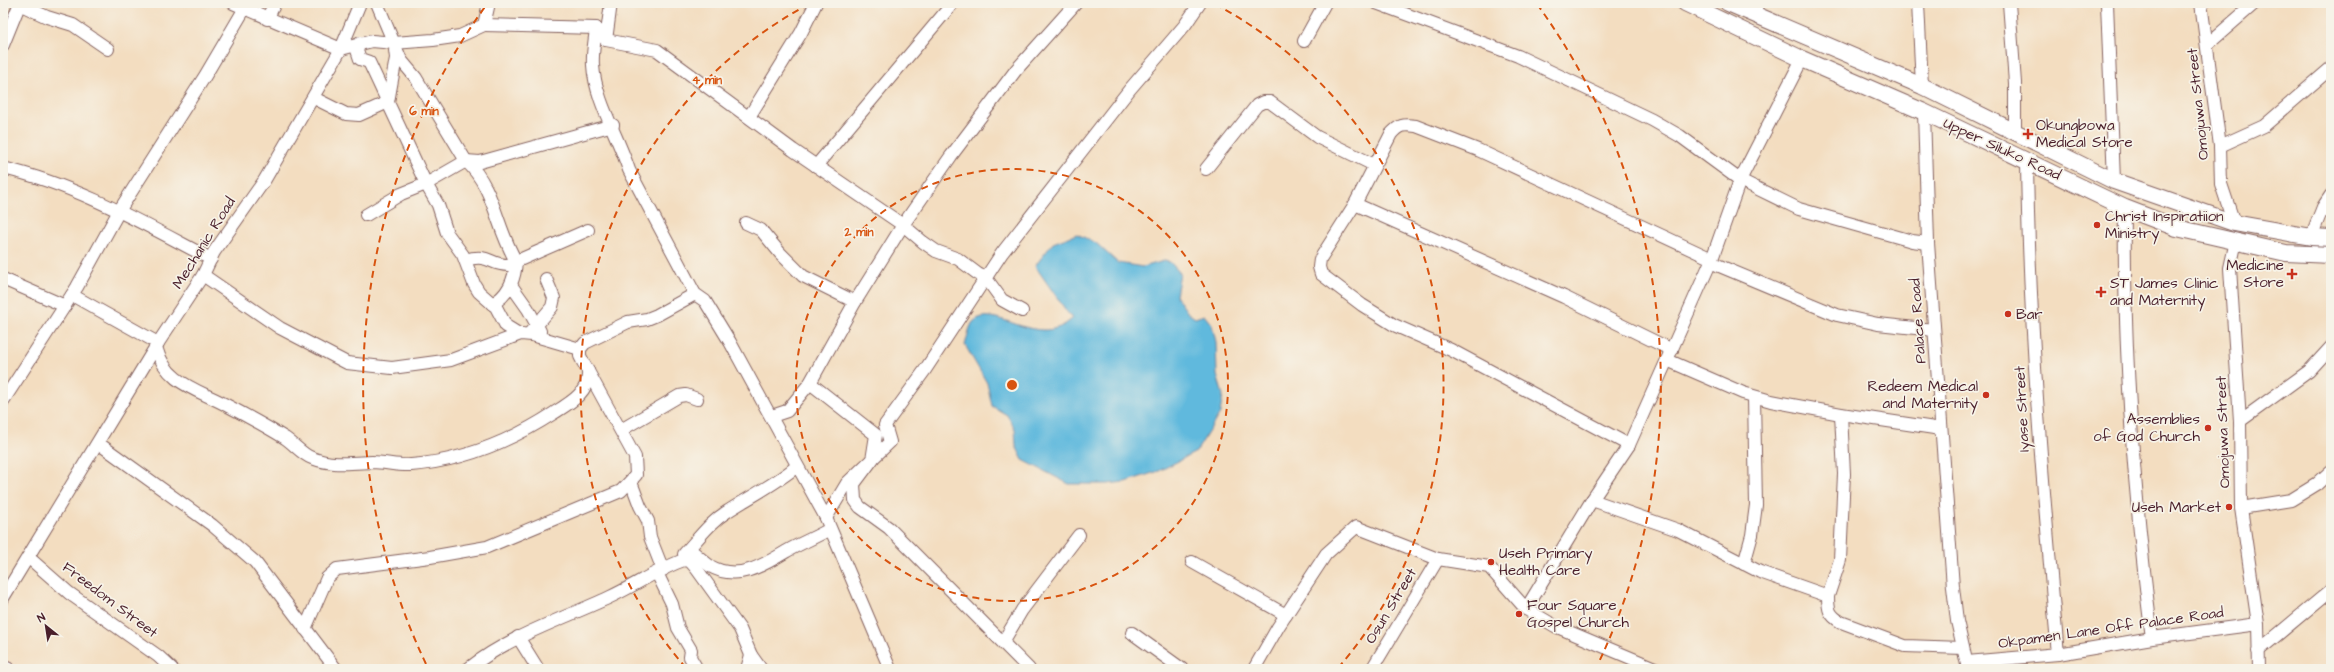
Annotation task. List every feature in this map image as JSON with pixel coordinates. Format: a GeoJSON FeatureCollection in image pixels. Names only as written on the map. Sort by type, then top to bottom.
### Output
{"type":"FeatureCollection","features":[{"type":"Feature","properties":{"kind":"main road","name":"Upper Siluko Road"},"geometry":{"type":"LineString","coordinates":[[1685,3],[1802,59],[1924,112],[2125,208],[2177,228],[2286,253],[2331,255]]}},
{"type":"Feature","properties":{"kind":"main road","name":"Upper Siluko Road"},"geometry":{"type":"LineString","coordinates":[[1728,3],[1756,9],[1922,86],[2114,181],[2234,223],[2311,238],[2331,238]]}},
{"type":"Feature","properties":{"kind":"street"},"geometry":{"type":"LineString","coordinates":[[233,3],[267,19],[341,49],[372,41],[394,43],[460,36],[484,25],[596,28],[606,40],[657,50],[816,166],[902,225],[936,251],[958,259],[986,278],[1002,300],[1022,311]]}},
{"type":"Feature","properties":{"kind":"street"},"geometry":{"type":"LineString","coordinates":[[267,19],[275,3]]}},
{"type":"Feature","properties":{"kind":"street","name":"Mechanic Road"},"geometry":{"type":"LineString","coordinates":[[3,598],[157,345],[203,275],[210,259],[264,181],[314,98],[341,49],[360,3]]}},
{"type":"Feature","properties":{"kind":"street"},"geometry":{"type":"LineString","coordinates":[[377,3],[401,60],[416,78],[466,161],[475,169],[485,185],[516,263],[511,285],[500,300],[492,304]]}},
{"type":"Feature","properties":{"kind":"street"},"geometry":{"type":"LineString","coordinates":[[484,25],[489,3]]}},
{"type":"Feature","properties":{"kind":"street"},"geometry":{"type":"LineString","coordinates":[[606,40],[611,3]]}},
{"type":"Feature","properties":{"kind":"street"},"geometry":{"type":"LineString","coordinates":[[749,117],[801,32],[816,3]]}},
{"type":"Feature","properties":{"kind":"street"},"geometry":{"type":"LineString","coordinates":[[816,166],[953,3]]}},
{"type":"Feature","properties":{"kind":"street"},"geometry":{"type":"LineString","coordinates":[[776,425],[810,383],[855,302],[902,225],[951,156],[1016,70],[1076,3]]}},
{"type":"Feature","properties":{"kind":"street"},"geometry":{"type":"LineString","coordinates":[[689,549],[711,566],[727,571],[749,571],[768,564],[828,524],[847,483],[890,442],[885,425],[925,370],[1002,253],[1130,89],[1185,25],[1200,3]]}},
{"type":"Feature","properties":{"kind":"street"},"geometry":{"type":"LineString","coordinates":[[1304,41],[1325,3]]}},
{"type":"Feature","properties":{"kind":"street"},"geometry":{"type":"LineString","coordinates":[[1376,3],[1518,56],[1652,120],[1680,136],[1740,180],[1799,209],[1912,241],[1928,243]]}},
{"type":"Feature","properties":{"kind":"street"},"geometry":{"type":"LineString","coordinates":[[1918,3],[1922,86]]}},
{"type":"Feature","properties":{"kind":"street"},"geometry":{"type":"LineString","coordinates":[[2009,3],[2014,82],[2015,131]]}},
{"type":"Feature","properties":{"kind":"street"},"geometry":{"type":"LineString","coordinates":[[2107,3],[2114,181]]}},
{"type":"Feature","properties":{"kind":"street","name":"Omojuwa Street"},"geometry":{"type":"LineString","coordinates":[[2201,3],[2208,44],[2220,146],[2221,184],[2234,223]]}},
{"type":"Feature","properties":{"kind":"street"},"geometry":{"type":"LineString","coordinates":[[2208,44],[2255,3]]}},
{"type":"Feature","properties":{"kind":"street"},"geometry":{"type":"LineString","coordinates":[[3,46],[6,33],[20,4],[48,17],[73,25],[108,49]]}},
{"type":"Feature","properties":{"kind":"street"},"geometry":{"type":"LineString","coordinates":[[3,400],[72,295],[119,211],[205,76],[245,8]]}},
{"type":"Feature","properties":{"kind":"street"},"geometry":{"type":"LineString","coordinates":[[596,28],[593,65],[600,98],[613,125],[629,170],[695,294],[708,306],[798,466],[828,524],[890,669]]}},
{"type":"Feature","properties":{"kind":"street"},"geometry":{"type":"LineString","coordinates":[[388,102],[396,58],[394,43]]}},
{"type":"Feature","properties":{"kind":"street"},"geometry":{"type":"LineString","coordinates":[[360,44],[357,50],[360,59],[369,62],[426,184],[438,206],[447,233],[465,260],[479,292],[501,314],[506,326],[524,334],[580,349]]}},
{"type":"Feature","properties":{"kind":"street"},"geometry":{"type":"LineString","coordinates":[[1526,610],[1592,500],[1629,445],[1711,260],[1740,180],[1802,59]]}},
{"type":"Feature","properties":{"kind":"street"},"geometry":{"type":"LineString","coordinates":[[2220,146],[2264,126],[2331,68]]}},
{"type":"Feature","properties":{"kind":"street"},"geometry":{"type":"LineString","coordinates":[[314,98],[346,114],[359,115],[388,102]]}},
{"type":"Feature","properties":{"kind":"street"},"geometry":{"type":"LineString","coordinates":[[1206,170],[1257,105],[1263,102],[1270,102],[1318,137],[1374,165]]}},
{"type":"Feature","properties":{"kind":"street","name":"Palace Road"},"geometry":{"type":"LineString","coordinates":[[1924,112],[1928,243],[1953,587],[1957,621],[1968,666]]}},
{"type":"Feature","properties":{"kind":"street"},"geometry":{"type":"LineString","coordinates":[[366,215],[401,194],[426,184],[466,161],[480,162],[613,125]]}},
{"type":"Feature","properties":{"kind":"street"},"geometry":{"type":"LineString","coordinates":[[1629,445],[1451,350],[1394,325],[1362,305],[1321,274],[1318,268],[1320,259],[1355,204],[1391,134],[1398,126],[1416,126],[1478,150],[1711,260],[1838,315],[1878,324],[1934,330]]}},
{"type":"Feature","properties":{"kind":"street","name":"Iyase Street"},"geometry":{"type":"LineString","coordinates":[[2027,162],[2028,224],[2041,468],[2058,654]]}},
{"type":"Feature","properties":{"kind":"street"},"geometry":{"type":"LineString","coordinates":[[3,168],[45,180],[119,211],[210,259]]}},
{"type":"Feature","properties":{"kind":"street"},"geometry":{"type":"LineString","coordinates":[[2311,238],[2323,207],[2331,195]]}},
{"type":"Feature","properties":{"kind":"street"},"geometry":{"type":"LineString","coordinates":[[1355,204],[1564,297],[1669,355],[1754,396],[1841,414],[1941,429]]}},
{"type":"Feature","properties":{"kind":"street"},"geometry":{"type":"LineString","coordinates":[[2125,208],[2124,279],[2132,427],[2143,564],[2152,638]]}},
{"type":"Feature","properties":{"kind":"street"},"geometry":{"type":"LineString","coordinates":[[746,223],[761,230],[780,253],[804,276],[855,302]]}},
{"type":"Feature","properties":{"kind":"street"},"geometry":{"type":"LineString","coordinates":[[465,260],[484,257],[501,265],[516,263],[588,230]]}},
{"type":"Feature","properties":{"kind":"street","name":"Omojuwa Street"},"geometry":{"type":"LineString","coordinates":[[2236,241],[2230,268],[2240,421],[2241,508],[2258,624],[2259,669]]}},
{"type":"Feature","properties":{"kind":"street"},"geometry":{"type":"LineString","coordinates":[[203,275],[280,328],[347,363],[392,368],[451,360],[524,334],[537,325],[552,307],[554,298],[546,279]]}},
{"type":"Feature","properties":{"kind":"street"},"geometry":{"type":"LineString","coordinates":[[3,279],[64,306]]}},
{"type":"Feature","properties":{"kind":"street"},"geometry":{"type":"LineString","coordinates":[[511,285],[537,325],[542,338]]}},
{"type":"Feature","properties":{"kind":"street"},"geometry":{"type":"LineString","coordinates":[[305,629],[326,578],[331,572],[337,569],[430,557],[487,547],[621,491],[636,475],[635,457],[580,356],[580,349],[585,342],[617,326],[647,319],[695,294]]}},
{"type":"Feature","properties":{"kind":"street"},"geometry":{"type":"LineString","coordinates":[[72,295],[157,345],[160,360],[167,371],[184,384],[286,439],[311,458],[346,465],[373,462],[411,465],[469,454],[497,444],[546,418],[581,394],[589,378],[588,371]]}},
{"type":"Feature","properties":{"kind":"street"},"geometry":{"type":"LineString","coordinates":[[2240,421],[2309,371],[2331,347]]}},
{"type":"Feature","properties":{"kind":"street"},"geometry":{"type":"LineString","coordinates":[[810,383],[876,435],[872,460],[861,477],[854,484],[855,500],[860,507],[889,528],[1029,669]]}},
{"type":"Feature","properties":{"kind":"street"},"geometry":{"type":"LineString","coordinates":[[621,430],[679,396],[686,395],[697,399]]}},
{"type":"Feature","properties":{"kind":"street"},"geometry":{"type":"LineString","coordinates":[[1744,564],[1752,535],[1756,505],[1754,396]]}},
{"type":"Feature","properties":{"kind":"street"},"geometry":{"type":"LineString","coordinates":[[1841,414],[1844,474],[1840,560],[1828,596],[1828,611],[1832,617],[1841,622],[1905,646],[1963,648]]}},
{"type":"Feature","properties":{"kind":"street"},"geometry":{"type":"LineString","coordinates":[[98,443],[212,525],[255,562],[336,669]]}},
{"type":"Feature","properties":{"kind":"street"},"geometry":{"type":"LineString","coordinates":[[676,563],[712,523],[727,511],[748,500],[798,466]]}},
{"type":"Feature","properties":{"kind":"street"},"geometry":{"type":"LineString","coordinates":[[2241,508],[2291,500],[2317,484],[2331,471]]}},
{"type":"Feature","properties":{"kind":"street"},"geometry":{"type":"LineString","coordinates":[[631,482],[640,506],[648,521],[650,537],[672,604],[678,628],[691,650],[690,657],[697,669]]}},
{"type":"Feature","properties":{"kind":"street"},"geometry":{"type":"LineString","coordinates":[[1592,500],[1678,530],[1760,572],[1828,596]]}},
{"type":"Feature","properties":{"kind":"street"},"geometry":{"type":"LineString","coordinates":[[1254,669],[1286,615],[1326,554],[1356,527],[1438,559],[1489,567],[1526,610],[1555,626],[1657,669]]}},
{"type":"Feature","properties":{"kind":"street"},"geometry":{"type":"LineString","coordinates":[[1003,642],[1022,610],[1078,535]]}},
{"type":"Feature","properties":{"kind":"street","name":"Freedom Street"},"geometry":{"type":"LineString","coordinates":[[28,557],[70,593],[158,656],[172,669]]}},
{"type":"Feature","properties":{"kind":"street","name":"Osun Street"},"geometry":{"type":"LineString","coordinates":[[1372,669],[1438,559]]}},
{"type":"Feature","properties":{"kind":"street"},"geometry":{"type":"LineString","coordinates":[[468,669],[485,656],[518,637],[610,597],[684,560],[690,562],[696,568],[740,629],[751,655],[761,669]]}},
{"type":"Feature","properties":{"kind":"street"},"geometry":{"type":"LineString","coordinates":[[1192,562],[1286,615]]}},
{"type":"Feature","properties":{"kind":"street"},"geometry":{"type":"LineString","coordinates":[[2258,651],[2331,590]]}},
{"type":"Feature","properties":{"kind":"street","name":"Okpamen Lane Off Palace Road"},"geometry":{"type":"LineString","coordinates":[[1968,666],[2058,654],[2152,638],[2258,624]]}},
{"type":"Feature","properties":{"kind":"street"},"geometry":{"type":"LineString","coordinates":[[1132,633],[1182,669]]}},
{"type":"Feature","properties":{"kind":"street"},"geometry":{"type":"LineString","coordinates":[[518,637],[538,669]]}},
{"type":"Feature","properties":{"kind":"street"},"geometry":{"type":"LineString","coordinates":[[747,669],[751,655]]}},
{"type":"Feature","properties":{"kind":"street"},"geometry":{"type":"LineString","coordinates":[[480,669],[486,661],[485,656]]}},
{"type":"Feature","properties":{"kind":"street"},"geometry":{"type":"LineString","coordinates":[[3,666],[9,669]]}},
{"type":"Feature","properties":{"kind":"water"},"geometry":{"type":"Polygon","coordinates":[[[1077,234],[1096,243],[1118,263],[1143,267],[1164,261],[1170,262],[1180,273],[1176,296],[1188,313],[1195,318],[1204,315],[1212,325],[1216,342],[1217,375],[1223,395],[1220,413],[1196,452],[1159,471],[1125,482],[1107,484],[1069,484],[1023,460],[1016,446],[1015,429],[1007,415],[992,406],[987,383],[965,345],[973,322],[982,317],[992,317],[1017,325],[1045,330],[1059,327],[1072,319],[1035,266],[1053,243],[1077,234]]]}},
{"type":"Feature","properties":{"kind":"place","name":"Okungbowa Medical Store"},"geometry":{"type":"Point","coordinates":[2028,134]}},
{"type":"Feature","properties":{"kind":"place","name":"Christ Inspiratiion Ministry"},"geometry":{"type":"Point","coordinates":[2097,225]}},
{"type":"Feature","properties":{"kind":"place","name":"Medicine Store"},"geometry":{"type":"Point","coordinates":[2292,274]}},
{"type":"Feature","properties":{"kind":"place","name":"ST James Clinic and Maternity"},"geometry":{"type":"Point","coordinates":[2101,292]}},
{"type":"Feature","properties":{"kind":"place","name":"Bar"},"geometry":{"type":"Point","coordinates":[2008,314]}},
{"type":"Feature","properties":{"kind":"place","name":"Redeem Medical and Maternity"},"geometry":{"type":"Point","coordinates":[1986,395]}},
{"type":"Feature","properties":{"kind":"place","name":"Assemblies of God Church"},"geometry":{"type":"Point","coordinates":[2208,428]}},
{"type":"Feature","properties":{"kind":"place","name":"Useh Market"},"geometry":{"type":"Point","coordinates":[2229,507]}},
{"type":"Feature","properties":{"kind":"place","name":"Useh Primary Health Care"},"geometry":{"type":"Point","coordinates":[1491,562]}},
{"type":"Feature","properties":{"kind":"place","name":"Four Square Gospel Church"},"geometry":{"type":"Point","coordinates":[1519,614]}}]}
